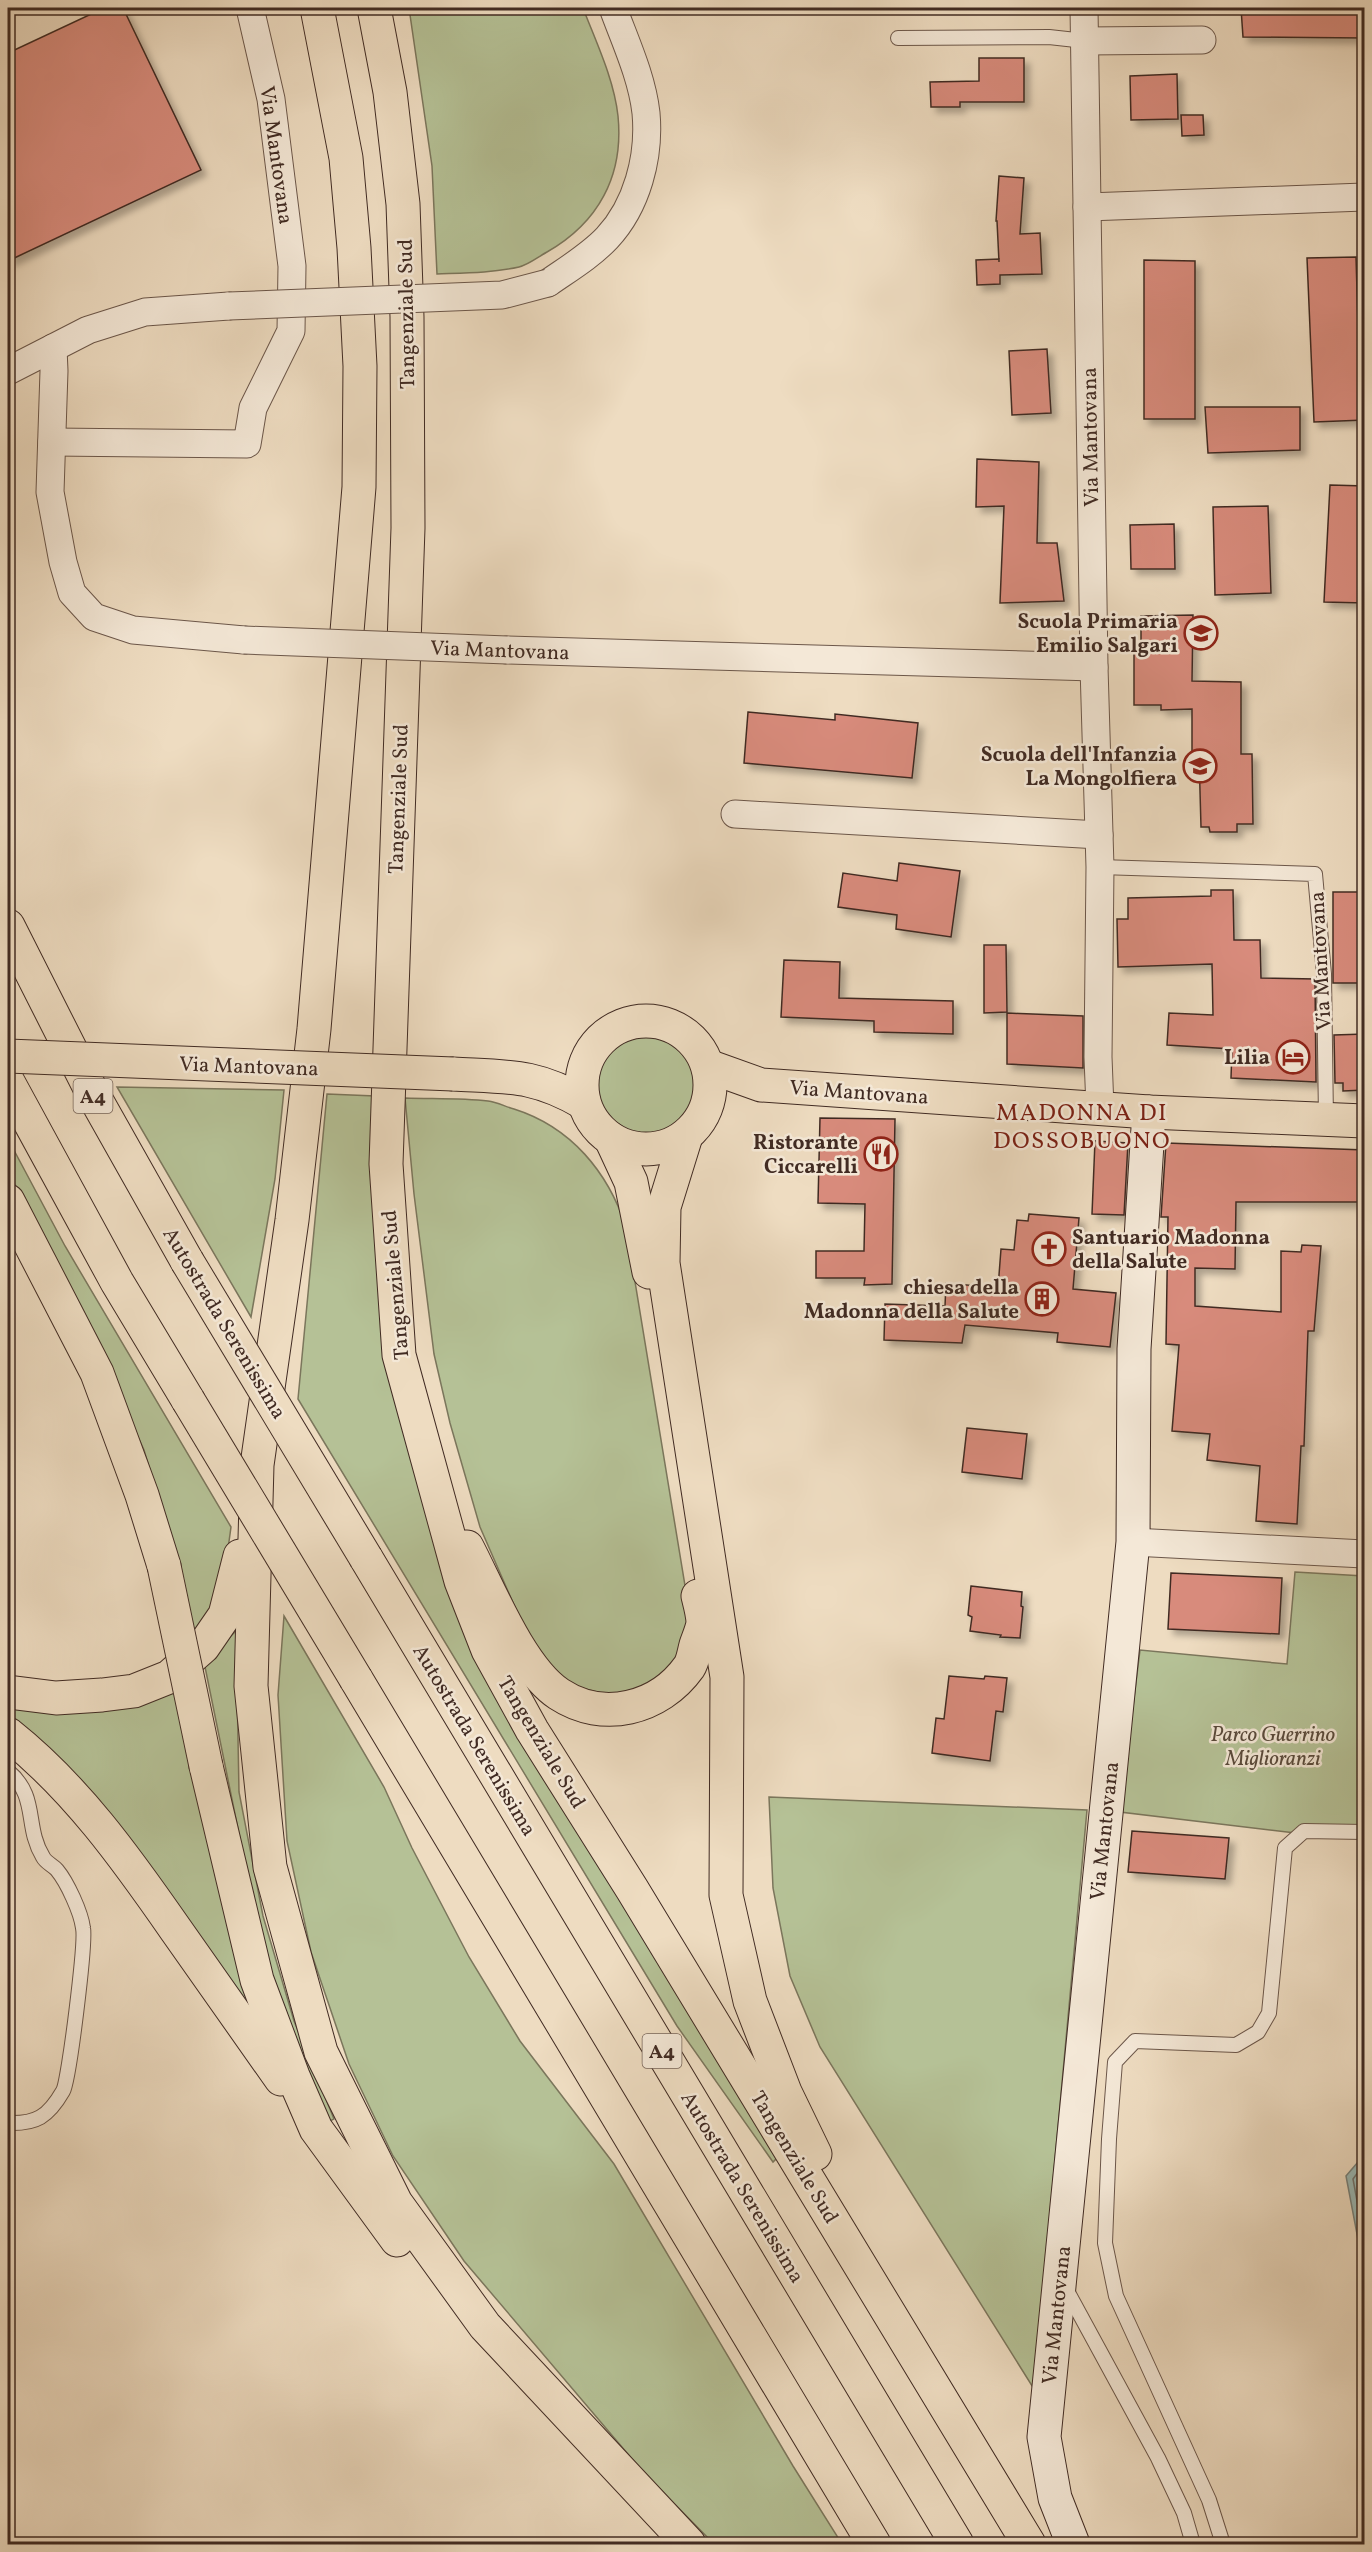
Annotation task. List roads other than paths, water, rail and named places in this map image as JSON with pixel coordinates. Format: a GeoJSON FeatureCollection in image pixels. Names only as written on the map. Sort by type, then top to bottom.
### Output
{"type":"FeatureCollection","features":[{"type":"Feature","properties":{"kind":"main road","name":"Tangenziale Sud"},"geometry":{"type":"LineString","coordinates":[[374,8],[390,92],[403,204],[407,317],[408,528],[386,1164],[399,1356],[461,1581],[488,1650],[532,1730],[632,1889],[1029,2544]]}},
{"type":"Feature","properties":{"kind":"main road"},"geometry":{"type":"LineString","coordinates":[[396,8],[410,90],[403,204]]}},
{"type":"Feature","properties":{"kind":"main road"},"geometry":{"type":"LineString","coordinates":[[8,1692],[56,1698],[134,1691],[169,1677],[203,1647],[225,1615],[236,1580],[257,1465],[292,1220],[314,1029],[359,487],[360,366],[354,248],[346,158],[317,9]]}},
{"type":"Feature","properties":{"kind":"main road","name":"Autostrada Serenissima"},"geometry":{"type":"LineString","coordinates":[[8,926],[94,1096],[187,1261],[957,2544]]}},
{"type":"Feature","properties":{"kind":"main road","name":"Via Mantovana"},"geometry":{"type":"LineString","coordinates":[[430,1475],[518,1645],[540,1676],[559,1694],[586,1706],[611,1710],[631,1708],[667,1691],[690,1666],[703,1624],[648,1268],[632,1182],[611,1139],[595,1123],[584,1102],[582,1087],[588,1057],[596,1044],[608,1034],[635,1022],[651,1021],[666,1024],[686,1035],[702,1052],[709,1082],[1149,1112],[1365,1121]]}},
{"type":"Feature","properties":{"kind":"main road","name":"Via Mantovana"},"geometry":{"type":"LineString","coordinates":[[8,1056],[526,1077],[558,1071],[588,1057]]}},
{"type":"Feature","properties":{"kind":"main road","name":"Via Mantovana"},"geometry":{"type":"LineString","coordinates":[[526,1077],[558,1087],[584,1102]]}},
{"type":"Feature","properties":{"kind":"main road"},"geometry":{"type":"LineString","coordinates":[[8,1082],[117,1282],[874,2544]]}},
{"type":"Feature","properties":{"kind":"main road"},"geometry":{"type":"LineString","coordinates":[[611,1139],[633,1148],[657,1149],[673,1144],[697,1125],[705,1112],[709,1082]]}},
{"type":"Feature","properties":{"kind":"main road"},"geometry":{"type":"LineString","coordinates":[[686,1136],[664,1207],[663,1263],[727,1677],[726,1896],[750,2001],[785,2092],[908,2344]]}},
{"type":"Feature","properties":{"kind":"main road"},"geometry":{"type":"LineString","coordinates":[[8,1202],[97,1373],[142,1495],[164,1566],[206,1766],[257,1980],[293,2076],[316,2129]]}},
{"type":"Feature","properties":{"kind":"main road"},"geometry":{"type":"LineString","coordinates":[[257,1465],[251,1686],[270,1867],[321,2052],[396,2203],[485,2326]]}},
{"type":"Feature","properties":{"kind":"main road"},"geometry":{"type":"LineString","coordinates":[[8,1734],[28,1750],[86,1808],[145,1885],[316,2129],[416,2265],[485,2326],[689,2544]]}},
{"type":"Feature","properties":{"kind":"street","name":"Via Mantovana"},"geometry":{"type":"LineString","coordinates":[[52,442],[247,444],[253,408],[291,331],[292,266],[271,99],[250,8]]}},
{"type":"Feature","properties":{"kind":"street"},"geometry":{"type":"LineString","coordinates":[[8,371],[88,330],[145,312],[229,306],[502,295],[548,283],[579,262],[607,237],[628,210],[640,178],[646,145],[646,112],[637,75],[613,8]]}},
{"type":"Feature","properties":{"kind":"street","name":"Via Mantovana"},"geometry":{"type":"LineString","coordinates":[[1084,8],[1094,667],[1100,867],[1098,1057],[1100,1108]]}},
{"type":"Feature","properties":{"kind":"street"},"geometry":{"type":"LineString","coordinates":[[1085,41],[1202,40]]}},
{"type":"Feature","properties":{"kind":"street"},"geometry":{"type":"LineString","coordinates":[[1087,207],[1365,197]]}},
{"type":"Feature","properties":{"kind":"street","name":"Via Mantovana"},"geometry":{"type":"LineString","coordinates":[[53,348],[50,492],[63,562],[72,593],[94,617],[133,630],[244,640],[1094,667]]}},
{"type":"Feature","properties":{"kind":"street"},"geometry":{"type":"LineString","coordinates":[[735,813],[1099,835]]}},
{"type":"Feature","properties":{"kind":"street","name":"Via Mantovana"},"geometry":{"type":"LineString","coordinates":[[1073,2544],[1055,2498],[1044,2437],[1133,1542],[1134,1349],[1149,1112]]}},
{"type":"Feature","properties":{"kind":"street"},"geometry":{"type":"LineString","coordinates":[[1133,1542],[1365,1554]]}},
{"type":"Feature","properties":{"kind":"lane"},"geometry":{"type":"LineString","coordinates":[[898,38],[1049,37],[1085,41]]}},
{"type":"Feature","properties":{"kind":"lane","name":"Via Mantovana"},"geometry":{"type":"LineString","coordinates":[[1100,867],[1315,874],[1324,974],[1326,1119]]}},
{"type":"Feature","properties":{"kind":"lane"},"geometry":{"type":"LineString","coordinates":[[8,1771],[16,1778],[28,1796],[36,1842],[44,1859],[57,1870],[71,1896],[84,1929],[82,1963],[64,2090],[44,2116],[27,2124],[8,2123]]}},
{"type":"Feature","properties":{"kind":"lane"},"geometry":{"type":"LineString","coordinates":[[1223,2544],[1209,2500],[1116,2296],[1105,2243],[1115,2062],[1135,2041],[1236,2044],[1258,2032],[1269,2013],[1285,1848],[1304,1831],[1365,1832]]}},
{"type":"Feature","properties":{"kind":"lane"},"geometry":{"type":"LineString","coordinates":[[1060,2277],[1158,2458],[1184,2513],[1193,2544]]}},
{"type":"Feature","properties":{"kind":"water"},"geometry":{"type":"Polygon","coordinates":[[[1364,2155],[1364,2271],[1346,2176],[1364,2155]]]}},
{"type":"Feature","properties":{"kind":"place","name":"Scuola Primaria Emilio Salgari"},"geometry":{"type":"Point","coordinates":[1201,633]}},
{"type":"Feature","properties":{"kind":"place","name":"Scuola dell'Infanzia La Mongolfiera"},"geometry":{"type":"Point","coordinates":[1200,766]}},
{"type":"Feature","properties":{"kind":"place","name":"Lilia"},"geometry":{"type":"Point","coordinates":[1293,1057]}},
{"type":"Feature","properties":{"kind":"place","name":"Ristorante Ciccarelli"},"geometry":{"type":"Point","coordinates":[881,1154]}},
{"type":"Feature","properties":{"kind":"place","name":"Santuario Madonna della Salute"},"geometry":{"type":"Point","coordinates":[1049,1249]}},
{"type":"Feature","properties":{"kind":"place","name":"chiesa della Madonna della Salute"},"geometry":{"type":"Point","coordinates":[1042,1299]}},
{"type":"Feature","properties":{"kind":"district","name":"MADONNA DI DOSSOBUONO"},"geometry":{"type":"Point","coordinates":[1082,1126]}},
{"type":"Feature","properties":{"kind":"park label","name":"Parco Guerrino Miglioranzi"},"geometry":{"type":"Point","coordinates":[1273,1746]}}]}
